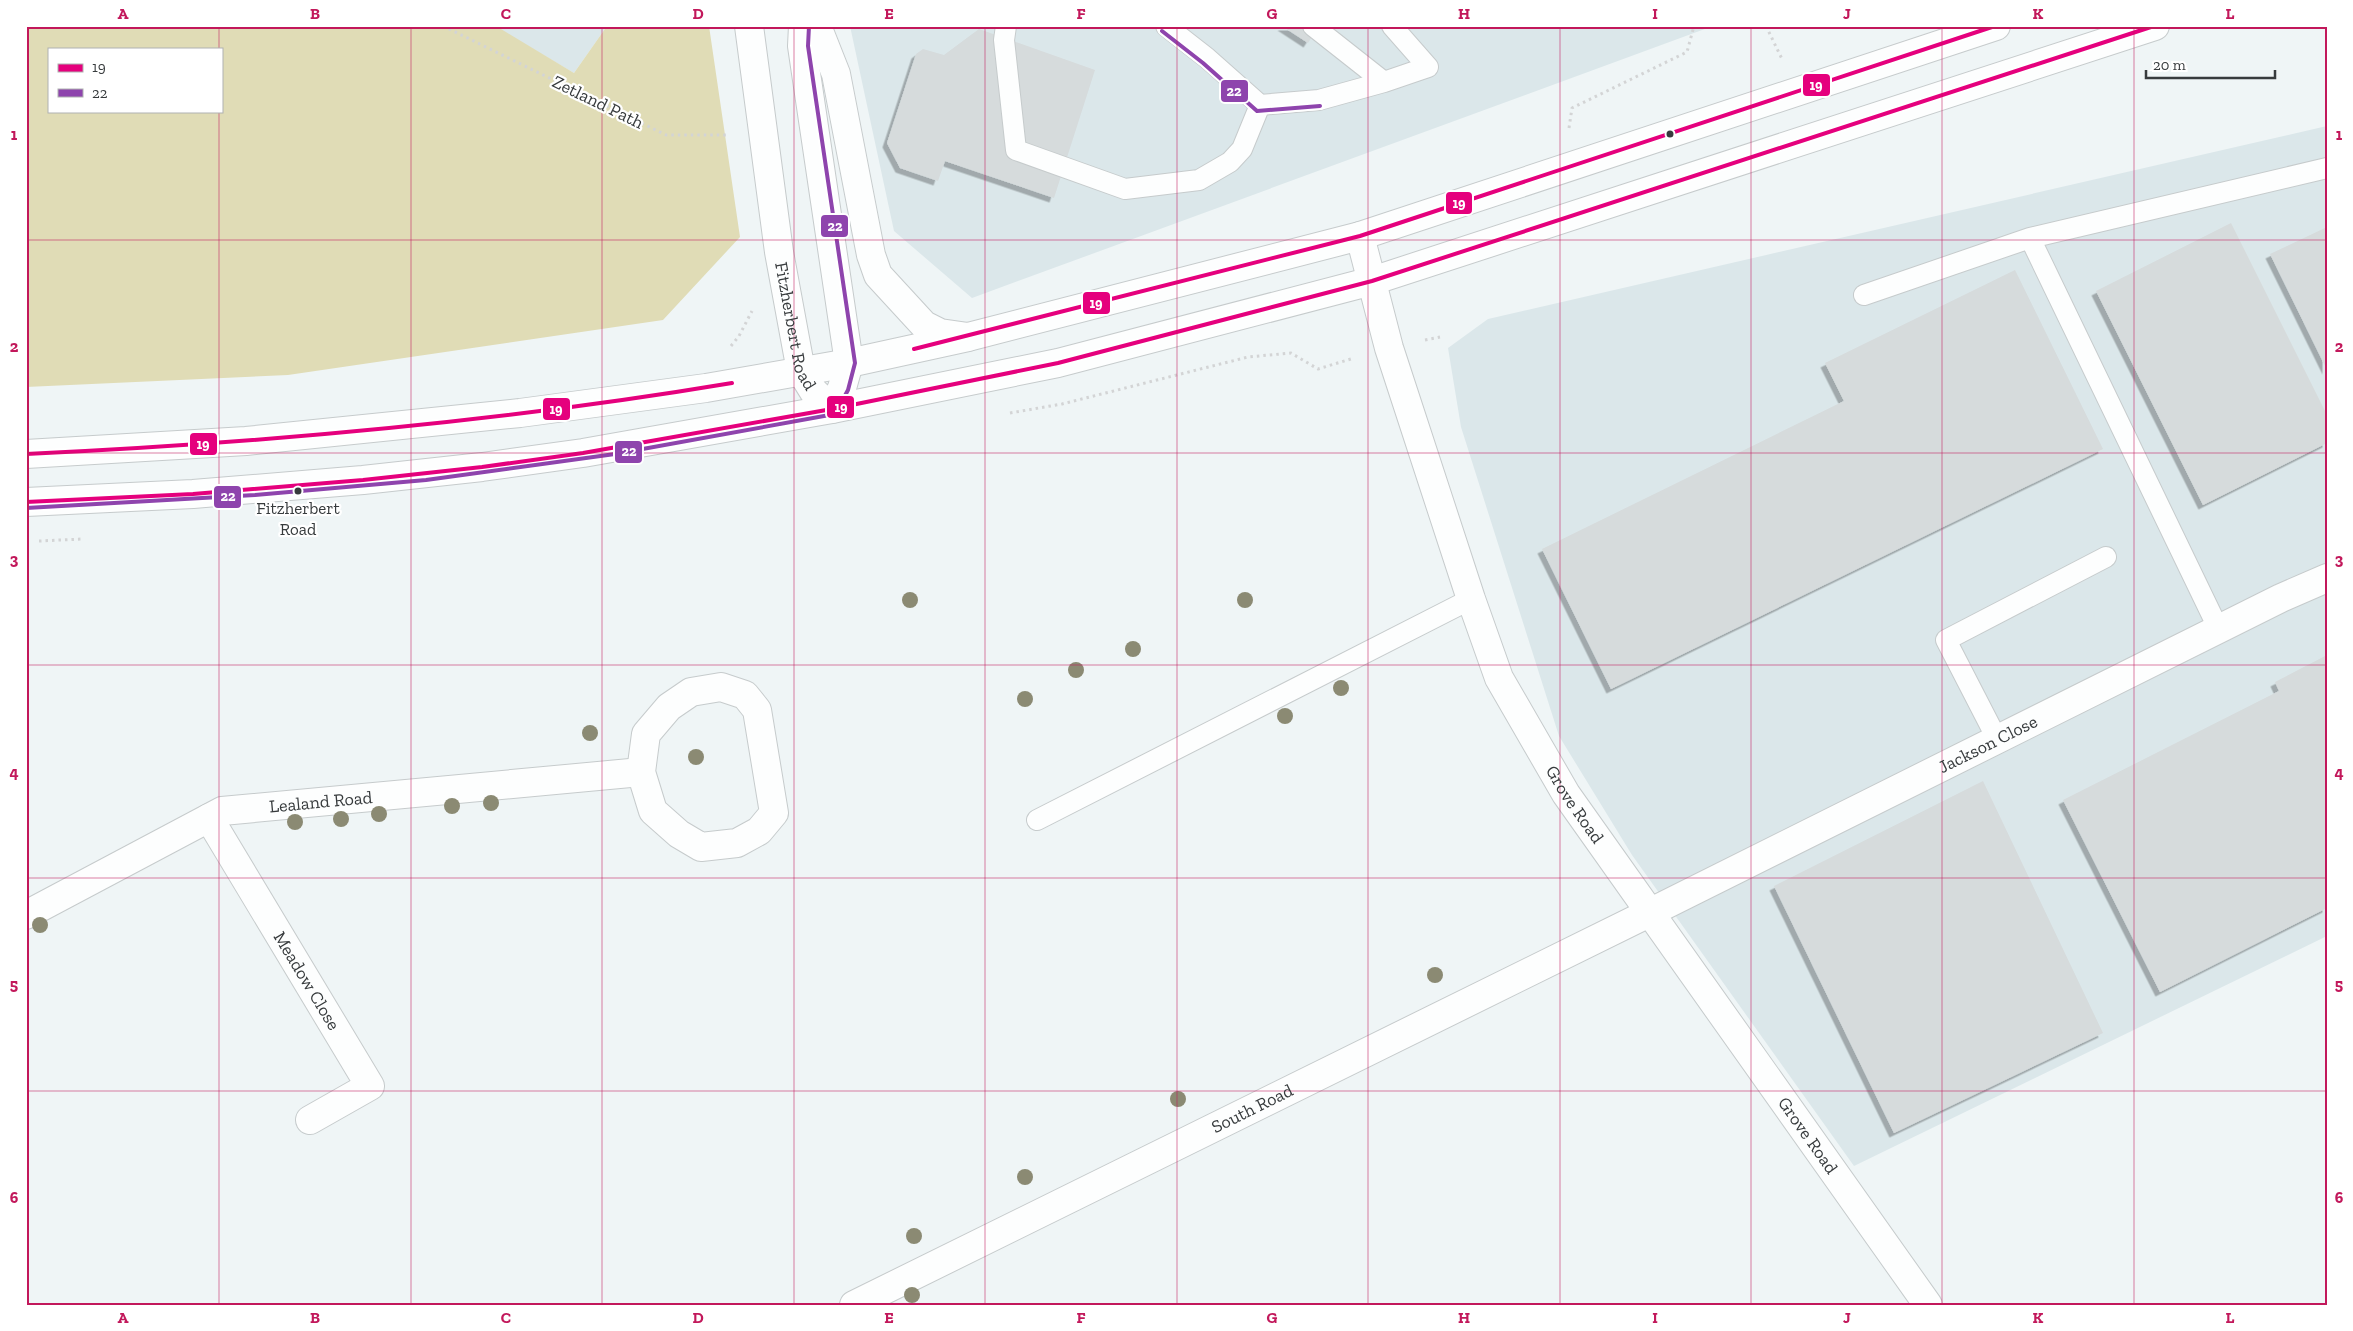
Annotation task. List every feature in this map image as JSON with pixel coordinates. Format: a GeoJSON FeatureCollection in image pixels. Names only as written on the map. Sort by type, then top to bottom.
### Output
{"type":"FeatureCollection","features":[{"type":"Feature","properties":{"kind":"street","name":"Fitzherbert Road"},"geometry":{"type":"LineString","coordinates":[[749,26],[779,252],[801,371],[814,392],[832,409],[842,388],[849,363],[802,46],[804,26]]}},
{"type":"Feature","properties":{"kind":"street"},"geometry":{"type":"LineString","coordinates":[[817,26],[836,74],[871,255],[878,275],[924,325],[940,334],[968,337]]}},
{"type":"Feature","properties":{"kind":"street"},"geometry":{"type":"LineString","coordinates":[[26,454],[246,441],[520,413],[706,388],[849,363],[968,337],[1360,236],[1996,26]]}},
{"type":"Feature","properties":{"kind":"street"},"geometry":{"type":"LineString","coordinates":[[26,502],[221,491],[363,480],[482,467],[583,453],[832,409],[1058,363],[1372,281],[2155,26]]}},
{"type":"Feature","properties":{"kind":"street","name":"Grove Road"},"geometry":{"type":"LineString","coordinates":[[1360,236],[1389,348],[1471,599],[1499,678],[1566,794],[1928,1305]]}},
{"type":"Feature","properties":{"kind":"street","name":"Jackson Close"},"geometry":{"type":"LineString","coordinates":[[1651,912],[2281,598],[2327,578]]}},
{"type":"Feature","properties":{"kind":"street"},"geometry":{"type":"LineString","coordinates":[[721,687],[745,695],[757,710],[774,813],[759,831],[737,843],[701,847],[679,834],[652,811],[641,772],[646,734],[669,707],[691,692],[721,687]]}},
{"type":"Feature","properties":{"kind":"street","name":"Lealand Road"},"geometry":{"type":"LineString","coordinates":[[26,915],[222,811],[641,772]]}},
{"type":"Feature","properties":{"kind":"street","name":"Meadow Close"},"geometry":{"type":"LineString","coordinates":[[209,818],[370,1086],[310,1120]]}},
{"type":"Feature","properties":{"kind":"street","name":"South Road"},"geometry":{"type":"LineString","coordinates":[[854,1305],[1651,912]]}},
{"type":"Feature","properties":{"kind":"lane"},"geometry":{"type":"LineString","coordinates":[[1006,26],[1004,40],[1016,150],[1125,188],[1199,180],[1217,172],[1230,162],[1242,148],[1260,106]]}},
{"type":"Feature","properties":{"kind":"lane"},"geometry":{"type":"LineString","coordinates":[[1166,26],[1207,58],[1260,106],[1319,100],[1384,82],[1428,67],[1392,26]]}},
{"type":"Feature","properties":{"kind":"lane"},"geometry":{"type":"LineString","coordinates":[[1313,26],[1384,82]]}},
{"type":"Feature","properties":{"kind":"lane"},"geometry":{"type":"LineString","coordinates":[[1864,295],[2030,238],[2327,168]]}},
{"type":"Feature","properties":{"kind":"lane"},"geometry":{"type":"LineString","coordinates":[[2030,238],[2219,630]]}},
{"type":"Feature","properties":{"kind":"lane"},"geometry":{"type":"LineString","coordinates":[[1997,739],[1946,640],[2106,557]]}},
{"type":"Feature","properties":{"kind":"lane"},"geometry":{"type":"LineString","coordinates":[[1037,820],[1471,599]]}},
{"type":"Feature","properties":{"kind":"path","name":"Zetland Path"},"geometry":{"type":"LineString","coordinates":[[443,26],[666,135],[764,134]]}},
{"type":"Feature","properties":{"kind":"path"},"geometry":{"type":"LineString","coordinates":[[1568,128],[1572,108],[1687,52],[1694,26]]}},
{"type":"Feature","properties":{"kind":"path"},"geometry":{"type":"LineString","coordinates":[[1766,26],[1783,62]]}},
{"type":"Feature","properties":{"kind":"path"},"geometry":{"type":"LineString","coordinates":[[729,348],[740,336],[753,309]]}},
{"type":"Feature","properties":{"kind":"shaded area"},"geometry":{"type":"Polygon","coordinates":[[[26,26],[496,26],[574,73],[607,26],[709,26],[740,237],[663,320],[288,375],[26,387],[26,26]]]}},
{"type":"Feature","properties":{"kind":"shaded area"},"geometry":{"type":"Polygon","coordinates":[[[494,26],[607,26],[574,73],[494,26]]]}},
{"type":"Feature","properties":{"kind":"shaded area"},"geometry":{"type":"Polygon","coordinates":[[[850,26],[1713,26],[972,298],[894,231],[850,26]]]}},
{"type":"Feature","properties":{"kind":"shaded area"},"geometry":{"type":"Polygon","coordinates":[[[2327,126],[2327,936],[1854,1166],[1632,855],[1559,736],[1461,427],[1448,348],[1488,319],[2327,126]]]}},
{"type":"Feature","properties":{"kind":"building"},"geometry":{"type":"Polygon","coordinates":[[[1282,26],[1319,26],[1308,43],[1282,26]]]}},
{"type":"Feature","properties":{"kind":"building"},"geometry":{"type":"Polygon","coordinates":[[[979,29],[1095,70],[1054,198],[945,161],[938,181],[900,168],[887,143],[916,54],[923,49],[944,55],[979,29]]]}},
{"type":"Feature","properties":{"kind":"building"},"geometry":{"type":"Polygon","coordinates":[[[2231,223],[2327,415],[2327,443],[2203,505],[2096,291],[2231,223]]]}},
{"type":"Feature","properties":{"kind":"building"},"geometry":{"type":"Polygon","coordinates":[[[2327,227],[2327,370],[2270,254],[2327,227]]]}},
{"type":"Feature","properties":{"kind":"building"},"geometry":{"type":"Polygon","coordinates":[[[2015,270],[2103,449],[1611,689],[1542,549],[1844,401],[1825,363],[2015,270]]]}},
{"type":"Feature","properties":{"kind":"building"},"geometry":{"type":"Polygon","coordinates":[[[2327,655],[2327,908],[2160,992],[2063,800],[2279,691],[2275,682],[2327,655]]]}},
{"type":"Feature","properties":{"kind":"building"},"geometry":{"type":"Polygon","coordinates":[[[1983,781],[2103,1033],[1894,1133],[1774,886],[1983,781]]]}},
{"type":"Feature","properties":{"kind":"transit line","name":"22"},"geometry":{"type":"LineString","coordinates":[[26,508],[255,495],[426,480],[615,454],[835,414],[848,390],[855,363],[808,46],[809,26]]}},
{"type":"Feature","properties":{"kind":"transit line","name":"19"},"geometry":{"type":"LineString","coordinates":[[914,349],[1360,236],[1995,26]]}},
{"type":"Feature","properties":{"kind":"transit line","name":"19"},"geometry":{"type":"LineString","coordinates":[[26,502],[193,494],[363,480],[482,467],[583,453],[832,409],[1058,363],[1372,281],[2154,26]]}},
{"type":"Feature","properties":{"kind":"transit line","name":"22"},"geometry":{"type":"LineString","coordinates":[[1162,31],[1203,63],[1257,111],[1320,106]]}},
{"type":"Feature","properties":{"kind":"transit line","name":"19"},"geometry":{"type":"LineString","coordinates":[[26,454],[203,444],[380,429],[557,409],[732,383]]}},
{"type":"Feature","properties":{"kind":"place","name":"Fitzherbert Road"},"geometry":{"type":"Point","coordinates":[298,491]}}]}
